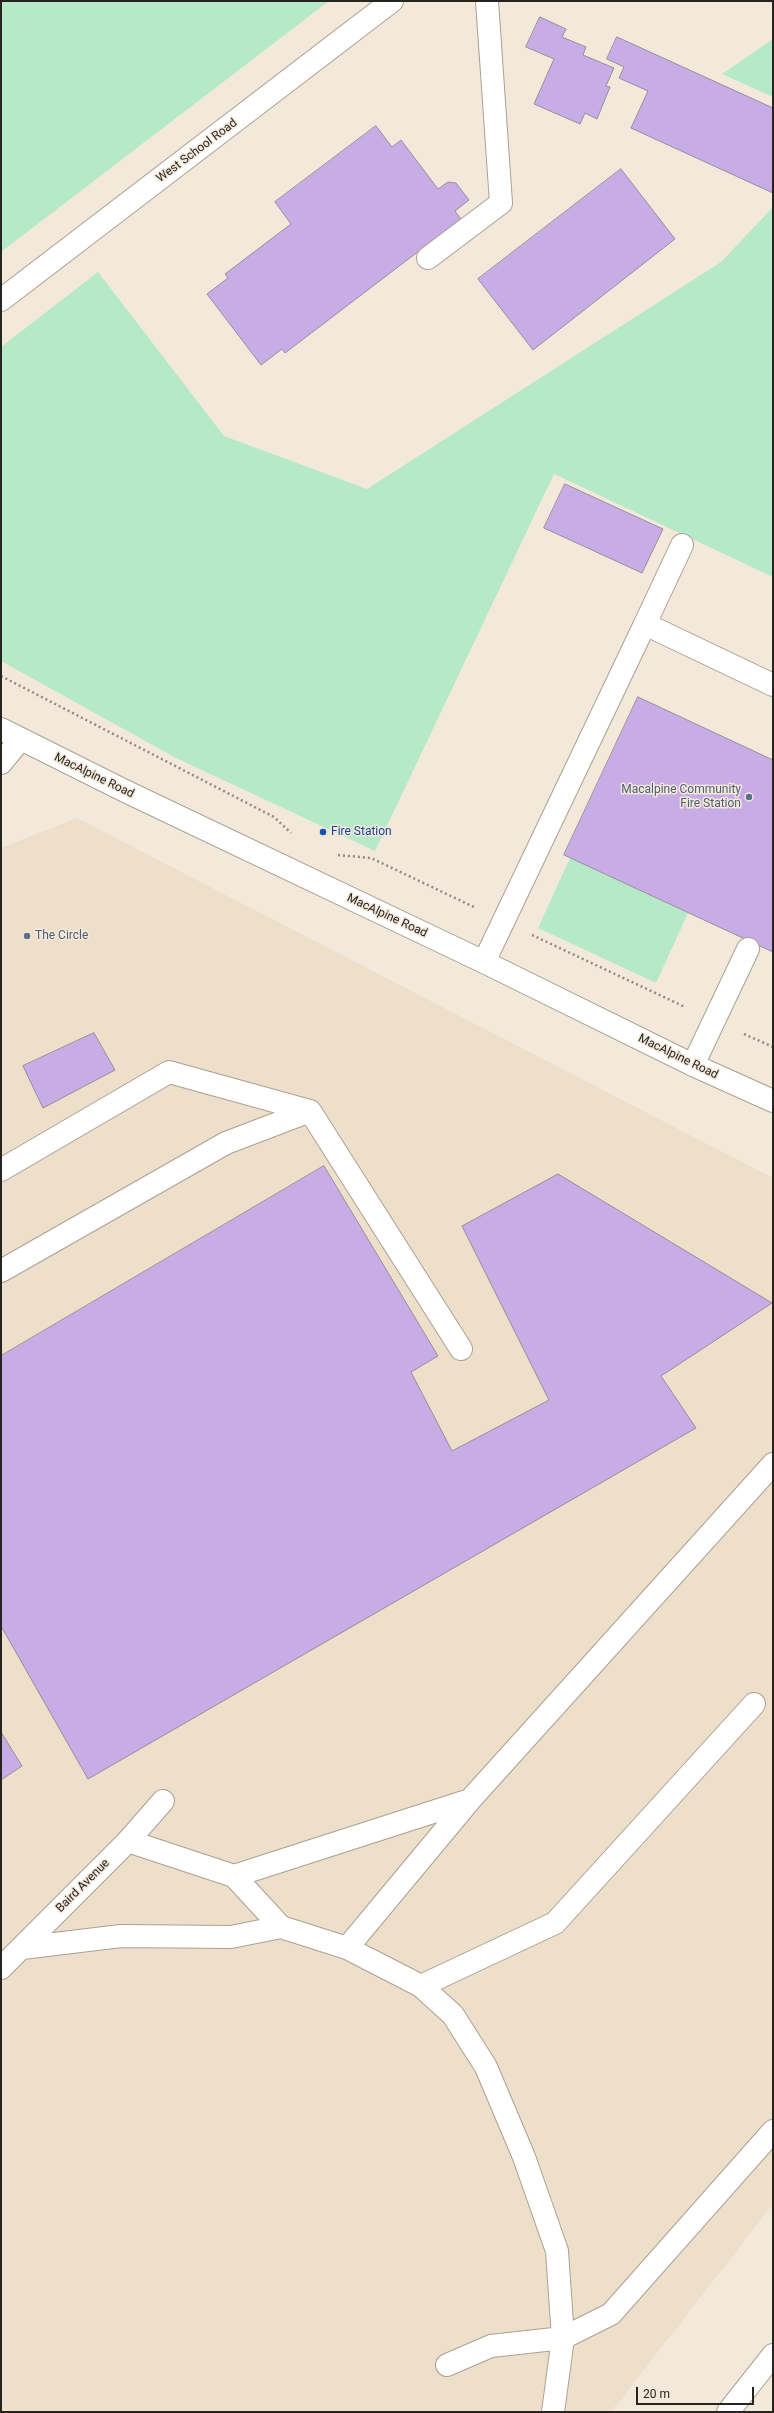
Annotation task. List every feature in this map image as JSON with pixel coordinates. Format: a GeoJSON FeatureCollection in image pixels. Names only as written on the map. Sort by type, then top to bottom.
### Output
{"type":"FeatureCollection","features":[{"type":"Feature","properties":{"kind":"main road","name":"West School Road"},"geometry":{"type":"LineString","coordinates":[[1,300],[392,1]]}},
{"type":"Feature","properties":{"kind":"main road"},"geometry":{"type":"LineString","coordinates":[[428,258],[501,204],[487,1]]}},
{"type":"Feature","properties":{"kind":"main road"},"geometry":{"type":"LineString","coordinates":[[484,962],[682,545]]}},
{"type":"Feature","properties":{"kind":"main road"},"geometry":{"type":"LineString","coordinates":[[645,624],[773,685]]}},
{"type":"Feature","properties":{"kind":"main road","name":"MacAlpine Road"},"geometry":{"type":"LineString","coordinates":[[1,729],[20,740],[484,962],[693,1065],[773,1101]]}},
{"type":"Feature","properties":{"kind":"main road"},"geometry":{"type":"LineString","coordinates":[[1,763],[20,740]]}},
{"type":"Feature","properties":{"kind":"main road"},"geometry":{"type":"LineString","coordinates":[[693,1065],[748,949]]}},
{"type":"Feature","properties":{"kind":"main road"},"geometry":{"type":"LineString","coordinates":[[1,1170],[169,1072],[310,1110],[461,1349]]}},
{"type":"Feature","properties":{"kind":"main road"},"geometry":{"type":"LineString","coordinates":[[1,1271],[226,1143],[310,1110]]}},
{"type":"Feature","properties":{"kind":"main road"},"geometry":{"type":"LineString","coordinates":[[347,1948],[470,1800],[773,1464]]}},
{"type":"Feature","properties":{"kind":"main road"},"geometry":{"type":"LineString","coordinates":[[421,1986],[555,1923],[754,1704]]}},
{"type":"Feature","properties":{"kind":"main road"},"geometry":{"type":"LineString","coordinates":[[234,1876],[470,1800]]}},
{"type":"Feature","properties":{"kind":"main road","name":"Baird Avenue"},"geometry":{"type":"LineString","coordinates":[[1,1968],[128,1841],[163,1801]]}},
{"type":"Feature","properties":{"kind":"main road"},"geometry":{"type":"LineString","coordinates":[[128,1841],[234,1876],[281,1927]]}},
{"type":"Feature","properties":{"kind":"main road"},"geometry":{"type":"LineString","coordinates":[[22,1948],[121,1936],[231,1937],[281,1927],[347,1948],[421,1986],[453,2015],[486,2067],[524,2157],[557,2251],[563,2338],[553,2412]]}},
{"type":"Feature","properties":{"kind":"main road"},"geometry":{"type":"LineString","coordinates":[[447,2365],[491,2346],[563,2338],[611,2314],[773,2131]]}},
{"type":"Feature","properties":{"kind":"main road"},"geometry":{"type":"LineString","coordinates":[[728,2412],[773,2356]]}},
{"type":"Feature","properties":{"kind":"path"},"geometry":{"type":"LineString","coordinates":[[1,676],[274,817],[295,836]]}},
{"type":"Feature","properties":{"kind":"path"},"geometry":{"type":"LineString","coordinates":[[335,855],[371,858],[714,1021],[773,1047]]}},
{"type":"Feature","properties":{"kind":"shaded area"},"geometry":{"type":"Polygon","coordinates":[[[77,818],[773,1178],[773,2204],[611,2412],[1,2412],[1,848],[77,818]]]}},
{"type":"Feature","properties":{"kind":"green space"},"geometry":{"type":"Polygon","coordinates":[[[1,1],[329,1],[1,252],[1,1]]]}},
{"type":"Feature","properties":{"kind":"green space"},"geometry":{"type":"Polygon","coordinates":[[[773,39],[773,97],[722,74],[773,39]]]}},
{"type":"Feature","properties":{"kind":"green space"},"geometry":{"type":"Polygon","coordinates":[[[773,207],[773,577],[554,474],[375,851],[176,758],[1,661],[1,347],[98,272],[224,436],[367,489],[721,262],[773,207]]]}},
{"type":"Feature","properties":{"kind":"green space"},"geometry":{"type":"Polygon","coordinates":[[[570,858],[688,913],[656,983],[538,928],[570,858]]]}},
{"type":"Feature","properties":{"kind":"building"},"geometry":{"type":"Polygon","coordinates":[[[540,17],[566,29],[562,37],[586,47],[583,55],[614,68],[606,86],[610,87],[597,119],[585,113],[580,124],[534,104],[554,59],[526,47],[540,17]]]}},
{"type":"Feature","properties":{"kind":"building"},"geometry":{"type":"Polygon","coordinates":[[[617,37],[773,108],[773,193],[631,128],[648,91],[619,78],[624,67],[607,59],[617,37]]]}},
{"type":"Feature","properties":{"kind":"building"},"geometry":{"type":"Polygon","coordinates":[[[376,126],[392,147],[401,140],[438,189],[448,182],[456,183],[469,200],[455,211],[461,219],[285,353],[282,349],[261,365],[207,294],[228,278],[225,274],[291,224],[275,202],[376,126]]]}},
{"type":"Feature","properties":{"kind":"building"},"geometry":{"type":"Polygon","coordinates":[[[621,169],[675,239],[533,350],[478,279],[621,169]]]}},
{"type":"Feature","properties":{"kind":"building"},"geometry":{"type":"Polygon","coordinates":[[[565,484],[663,529],[642,573],[544,528],[565,484]]]}},
{"type":"Feature","properties":{"kind":"building"},"geometry":{"type":"Polygon","coordinates":[[[638,697],[773,760],[773,952],[564,855],[638,697]]]}},
{"type":"Feature","properties":{"kind":"building"},"geometry":{"type":"Polygon","coordinates":[[[94,1033],[115,1070],[43,1108],[23,1066],[94,1033]]]}},
{"type":"Feature","properties":{"kind":"building"},"geometry":{"type":"Polygon","coordinates":[[[324,1166],[438,1356],[411,1372],[452,1451],[549,1400],[462,1226],[558,1174],[772,1303],[661,1376],[696,1428],[88,1779],[1,1626],[1,1356],[324,1166]]]}},
{"type":"Feature","properties":{"kind":"building"},"geometry":{"type":"Polygon","coordinates":[[[1,1732],[22,1766],[1,1780],[1,1732]]]}},
{"type":"Feature","properties":{"kind":"place","name":"Macalpine Community Fire Station"},"geometry":{"type":"Point","coordinates":[749,797]}},
{"type":"Feature","properties":{"kind":"place","name":"Fire Station"},"geometry":{"type":"Point","coordinates":[323,832]}},
{"type":"Feature","properties":{"kind":"place","name":"The Circle"},"geometry":{"type":"Point","coordinates":[27,936]}}]}
